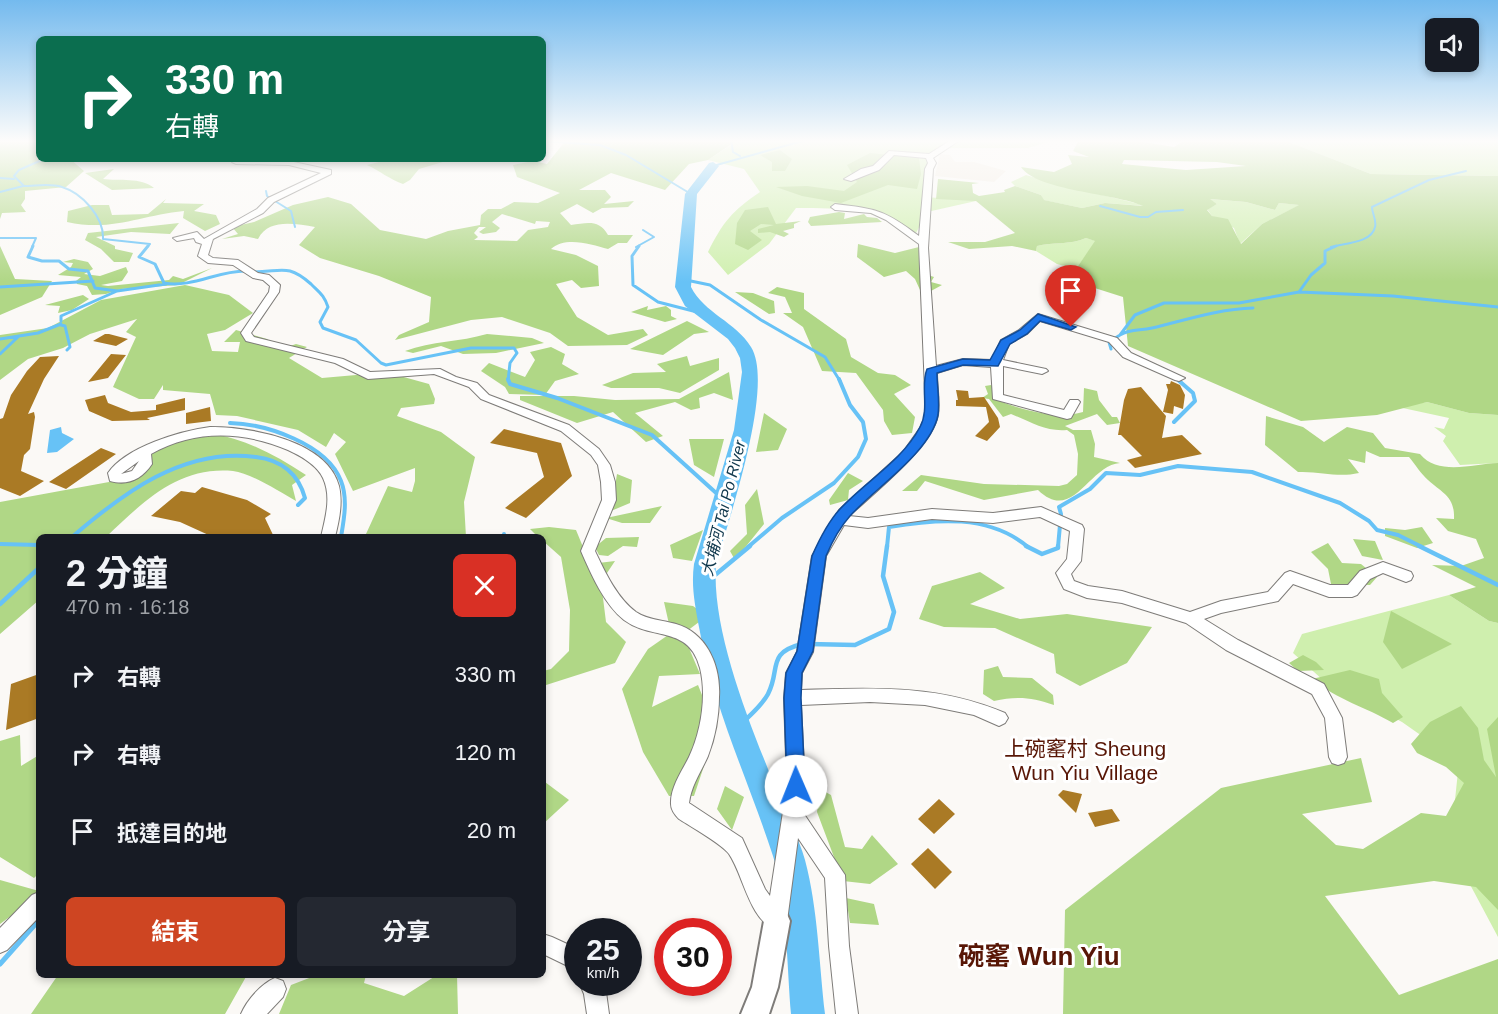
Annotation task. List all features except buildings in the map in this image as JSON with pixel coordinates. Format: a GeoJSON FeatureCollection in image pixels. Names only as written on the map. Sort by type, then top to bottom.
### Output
{"type":"FeatureCollection","features":[{"type":"Feature","properties":{"kind":"street"},"geometry":{"type":"LineString","coordinates":[[297,187],[271,200],[260,212],[209,238],[205,243],[203,256],[211,261],[235,262],[251,272],[266,277],[276,285],[274,292],[246,333],[250,339],[339,361],[368,376],[436,370],[452,380],[474,385],[485,397],[565,428],[595,452],[604,465],[609,500],[588,551],[591,558],[616,604],[630,616],[654,628],[673,630],[687,635],[701,648],[709,671],[711,698],[699,753],[680,796],[680,806],[686,813],[735,845],[758,896],[779,909]]}},
{"type":"Feature","properties":{"kind":"street"},"geometry":{"type":"LineString","coordinates":[[755,1014],[765,987],[793,818],[796,786],[792,698],[794,673],[805,651],[819,556],[839,520],[907,455],[926,429],[932,415],[923,243],[928,187]]}},
{"type":"Feature","properties":{"kind":"street"},"geometry":{"type":"LineString","coordinates":[[835,207],[865,210],[889,218],[923,243]]}},
{"type":"Feature","properties":{"kind":"street"},"geometry":{"type":"LineString","coordinates":[[177,238],[197,235],[199,240],[205,243]]}},
{"type":"Feature","properties":{"kind":"street"},"geometry":{"type":"LineString","coordinates":[[1074,402],[1068,415],[997,398],[997,362],[1005,342],[1023,332],[1038,317],[1108,339],[1127,355],[1179,378]]}},
{"type":"Feature","properties":{"kind":"street"},"geometry":{"type":"LineString","coordinates":[[931,371],[963,362],[990,364],[997,362],[1042,371]]}},
{"type":"Feature","properties":{"kind":"street"},"geometry":{"type":"LineString","coordinates":[[145,452],[167,440],[224,429],[248,432],[293,447],[311,457],[329,478],[334,496],[328,534]]}},
{"type":"Feature","properties":{"kind":"street"},"geometry":{"type":"LineString","coordinates":[[839,520],[868,523],[932,514],[993,518],[1041,512],[1068,524],[1077,529],[1074,561],[1063,573],[1070,585],[1087,592],[1122,597],[1191,618],[1232,645],[1318,689],[1333,718],[1338,757]]}},
{"type":"Feature","properties":{"kind":"street"},"geometry":{"type":"LineString","coordinates":[[1191,618],[1206,609],[1274,597],[1290,577],[1329,591],[1352,591],[1365,575],[1383,567],[1406,576]]}},
{"type":"Feature","properties":{"kind":"street"},"geometry":{"type":"LineString","coordinates":[[792,698],[910,696],[980,707],[999,718]]}},
{"type":"Feature","properties":{"kind":"street"},"geometry":{"type":"LineString","coordinates":[[793,818],[835,875],[839,946],[847,1014]]}},
{"type":"Feature","properties":{"kind":"street"},"geometry":{"type":"LineString","coordinates":[[0,943],[36,905]]}},
{"type":"Feature","properties":{"kind":"street"},"geometry":{"type":"LineString","coordinates":[[546,945],[564,954]]}},
{"type":"Feature","properties":{"kind":"street"},"geometry":{"type":"LineString","coordinates":[[252,1014],[275,989]]}},
{"type":"Feature","properties":{"kind":"street"},"geometry":{"type":"LineString","coordinates":[[596,996],[598,1014]]}},
{"type":"Feature","properties":{"kind":"green space"},"geometry":{"type":"Polygon","coordinates":[[[0,187],[63,187],[25,191],[25,199],[21,205],[26,212],[2,213],[0,219],[0,187]]]}},
{"type":"Feature","properties":{"kind":"green space"},"geometry":{"type":"Polygon","coordinates":[[[108,187],[154,188],[112,190],[108,187]]]}},
{"type":"Feature","properties":{"kind":"green space"},"geometry":{"type":"Polygon","coordinates":[[[545,187],[605,190],[611,197],[604,204],[634,201],[628,207],[602,208],[593,213],[577,204],[560,213],[571,225],[592,223],[601,226],[608,235],[633,235],[627,243],[618,243],[608,249],[586,243],[571,242],[551,249],[576,255],[598,266],[599,286],[581,288],[572,280],[556,284],[577,317],[608,335],[643,329],[648,335],[627,345],[568,346],[550,333],[502,317],[471,320],[395,340],[399,335],[429,322],[431,297],[379,276],[320,258],[299,245],[315,227],[283,224],[269,228],[258,239],[244,236],[222,239],[238,234],[232,227],[254,222],[293,205],[328,197],[351,204],[380,230],[426,239],[448,231],[480,225],[481,215],[488,209],[501,209],[514,202],[538,203],[560,193],[545,187]],[[502,214],[492,222],[500,228],[496,232],[483,234],[479,232],[486,227],[479,227],[474,233],[478,237],[474,240],[517,241],[528,230],[548,227],[550,222],[536,221],[535,224],[502,214]]]}},
{"type":"Feature","properties":{"kind":"green space"},"geometry":{"type":"Polygon","coordinates":[[[757,187],[925,187],[923,197],[957,199],[973,193],[976,201],[927,212],[916,233],[887,219],[858,212],[796,208],[769,244],[728,275],[708,252],[729,218],[760,192],[757,187]]]}},
{"type":"Feature","properties":{"kind":"green space"},"geometry":{"type":"Polygon","coordinates":[[[777,187],[817,187],[844,191],[849,187],[882,187],[841,203],[802,196],[777,187]]]}},
{"type":"Feature","properties":{"kind":"green space"},"geometry":{"type":"Polygon","coordinates":[[[937,187],[972,187],[973,193],[979,196],[1019,187],[1041,195],[1044,200],[1082,208],[1105,203],[1143,206],[1065,187],[1498,187],[1498,415],[1469,413],[1427,402],[1377,415],[1301,421],[1128,346],[1123,297],[1057,276],[1076,269],[1095,241],[1086,238],[1074,242],[1037,246],[1036,251],[1012,246],[969,249],[948,242],[985,242],[1015,233],[976,201],[936,199],[937,187]],[[1210,199],[1217,204],[1207,210],[1212,216],[1228,219],[1241,244],[1262,224],[1299,205],[1279,203],[1275,210],[1246,202],[1210,199]]]}},
{"type":"Feature","properties":{"kind":"green space"},"geometry":{"type":"Polygon","coordinates":[[[1019,187],[1070,187],[1146,206],[1105,203],[1082,208],[1043,200],[1041,195],[1019,187]]]}},
{"type":"Feature","properties":{"kind":"green space"},"geometry":{"type":"Polygon","coordinates":[[[166,199],[163,203],[204,204],[194,211],[216,215],[220,224],[205,231],[183,218],[184,211],[113,224],[83,225],[67,222],[68,211],[92,205],[109,205],[112,215],[148,214],[166,199]]]}},
{"type":"Feature","properties":{"kind":"green space"},"geometry":{"type":"Polygon","coordinates":[[[1209,199],[1246,202],[1275,210],[1279,203],[1300,205],[1262,224],[1240,244],[1234,228],[1212,216],[1207,209],[1217,204],[1209,199]]]}},
{"type":"Feature","properties":{"kind":"green space"},"geometry":{"type":"Polygon","coordinates":[[[768,207],[776,224],[801,221],[794,224],[794,228],[783,231],[789,234],[784,237],[770,232],[758,233],[758,229],[774,225],[761,224],[750,231],[762,240],[748,250],[735,244],[737,223],[745,210],[768,207]]]}},
{"type":"Feature","properties":{"kind":"green space"},"geometry":{"type":"Polygon","coordinates":[[[845,213],[844,219],[864,214],[882,222],[811,226],[808,222],[810,217],[845,213]]]}},
{"type":"Feature","properties":{"kind":"green space"},"geometry":{"type":"Polygon","coordinates":[[[179,223],[170,234],[131,232],[96,237],[115,246],[115,249],[133,253],[129,262],[114,262],[101,249],[85,240],[88,233],[179,223]]]}},
{"type":"Feature","properties":{"kind":"green space"},"geometry":{"type":"Polygon","coordinates":[[[1086,238],[1096,241],[1076,269],[1057,264],[1036,251],[1037,246],[1074,242],[1086,238]]]}},
{"type":"Feature","properties":{"kind":"green space"},"geometry":{"type":"Polygon","coordinates":[[[858,244],[895,253],[919,247],[925,259],[928,275],[934,277],[931,282],[942,285],[931,291],[920,290],[915,279],[906,271],[884,277],[857,257],[858,244]]]}},
{"type":"Feature","properties":{"kind":"green space"},"geometry":{"type":"Polygon","coordinates":[[[0,246],[15,279],[52,281],[42,297],[0,315],[0,246]]]}},
{"type":"Feature","properties":{"kind":"green space"},"geometry":{"type":"Polygon","coordinates":[[[74,259],[88,262],[93,269],[84,274],[100,276],[126,267],[128,272],[122,281],[101,285],[108,286],[169,280],[173,276],[183,279],[212,268],[178,285],[121,289],[106,294],[92,295],[87,286],[77,284],[76,281],[81,277],[58,275],[71,267],[73,263],[63,262],[74,259]]]}},
{"type":"Feature","properties":{"kind":"green space"},"geometry":{"type":"Polygon","coordinates":[[[185,285],[229,295],[253,313],[225,330],[207,334],[212,351],[238,352],[240,342],[224,342],[236,330],[267,339],[281,349],[296,344],[307,347],[289,358],[322,378],[356,375],[400,376],[429,384],[435,399],[434,404],[401,408],[397,416],[441,432],[475,457],[464,502],[466,534],[366,534],[388,486],[412,492],[415,468],[353,491],[335,454],[346,442],[334,433],[326,447],[298,430],[237,416],[216,415],[210,394],[163,390],[163,385],[154,399],[139,399],[113,387],[136,337],[126,332],[137,319],[90,334],[63,348],[28,359],[0,380],[0,335],[48,328],[101,300],[185,285]]]}},
{"type":"Feature","properties":{"kind":"green space"},"geometry":{"type":"Polygon","coordinates":[[[777,287],[804,293],[804,309],[846,339],[851,357],[878,373],[895,375],[911,385],[894,394],[915,417],[912,433],[892,435],[884,421],[883,410],[856,373],[822,371],[803,327],[783,313],[792,313],[785,297],[768,293],[777,287]]]}},
{"type":"Feature","properties":{"kind":"green space"},"geometry":{"type":"Polygon","coordinates":[[[735,292],[753,293],[774,301],[775,313],[769,314],[735,292]]]}},
{"type":"Feature","properties":{"kind":"green space"},"geometry":{"type":"Polygon","coordinates":[[[83,295],[89,299],[72,310],[58,313],[60,306],[45,305],[83,295]]]}},
{"type":"Feature","properties":{"kind":"green space"},"geometry":{"type":"Polygon","coordinates":[[[648,306],[647,310],[666,306],[671,310],[671,316],[677,319],[665,322],[631,312],[648,306]]]}},
{"type":"Feature","properties":{"kind":"green space"},"geometry":{"type":"Polygon","coordinates":[[[687,321],[709,332],[694,334],[663,355],[630,349],[687,321]]]}},
{"type":"Feature","properties":{"kind":"green space"},"geometry":{"type":"Polygon","coordinates":[[[487,334],[532,338],[544,343],[496,353],[463,354],[441,346],[413,353],[405,351],[425,345],[487,334]]]}},
{"type":"Feature","properties":{"kind":"green space"},"geometry":{"type":"Polygon","coordinates":[[[551,347],[565,354],[562,364],[579,374],[555,381],[545,395],[509,394],[505,387],[481,371],[489,363],[525,377],[535,360],[530,352],[551,347]]]}},
{"type":"Feature","properties":{"kind":"green space"},"geometry":{"type":"Polygon","coordinates":[[[687,356],[690,366],[719,358],[719,370],[680,393],[659,388],[611,388],[602,385],[633,373],[666,372],[657,364],[687,356]]]}},
{"type":"Feature","properties":{"kind":"green space"},"geometry":{"type":"Polygon","coordinates":[[[729,372],[733,400],[714,393],[699,398],[700,408],[691,410],[675,402],[635,413],[663,436],[646,442],[613,412],[577,423],[520,400],[520,396],[574,396],[615,400],[679,399],[729,372]]]}},
{"type":"Feature","properties":{"kind":"green space"},"geometry":{"type":"Polygon","coordinates":[[[991,385],[995,389],[995,399],[1027,410],[1062,415],[1083,412],[1084,388],[1097,391],[1099,400],[1112,417],[1117,417],[1120,423],[1107,425],[1097,414],[1065,426],[1073,430],[1091,430],[1095,444],[1094,457],[1120,463],[1109,466],[1071,497],[1061,500],[1050,499],[1038,490],[984,500],[925,481],[917,491],[902,491],[921,475],[984,484],[1059,486],[1067,484],[1077,475],[1078,454],[1074,435],[1067,430],[1045,428],[1011,414],[1003,417],[989,399],[982,398],[988,394],[985,386],[991,385]]]}},
{"type":"Feature","properties":{"kind":"green space"},"geometry":{"type":"Polygon","coordinates":[[[1427,402],[1469,413],[1498,415],[1498,463],[1460,465],[1443,441],[1446,436],[1434,427],[1444,429],[1449,418],[1398,407],[1427,402]]]}},
{"type":"Feature","properties":{"kind":"green space"},"geometry":{"type":"Polygon","coordinates":[[[764,413],[787,429],[778,450],[756,452],[764,413]]]}},
{"type":"Feature","properties":{"kind":"green space"},"geometry":{"type":"Polygon","coordinates":[[[1266,416],[1303,427],[1324,442],[1347,427],[1373,433],[1385,448],[1420,454],[1427,461],[1436,465],[1456,467],[1498,463],[1498,623],[1489,621],[1449,595],[1476,587],[1432,565],[1461,566],[1484,558],[1476,539],[1448,531],[1436,518],[1454,519],[1450,500],[1425,478],[1409,457],[1380,457],[1366,451],[1365,463],[1348,459],[1359,473],[1343,475],[1298,472],[1265,445],[1266,416]]]}},
{"type":"Feature","properties":{"kind":"green space"},"geometry":{"type":"Polygon","coordinates":[[[210,433],[236,439],[260,449],[306,475],[292,485],[296,501],[240,472],[213,471],[195,474],[178,480],[148,499],[109,534],[36,534],[36,603],[0,634],[0,502],[125,480],[142,469],[153,450],[172,441],[210,433]]]}},
{"type":"Feature","properties":{"kind":"green space"},"geometry":{"type":"Polygon","coordinates":[[[689,439],[724,439],[714,477],[694,465],[689,439]]]}},
{"type":"Feature","properties":{"kind":"green space"},"geometry":{"type":"Polygon","coordinates":[[[848,473],[863,481],[849,490],[848,500],[830,505],[829,500],[848,473]]]}},
{"type":"Feature","properties":{"kind":"green space"},"geometry":{"type":"Polygon","coordinates":[[[617,474],[632,480],[630,503],[611,511],[617,474]]]}},
{"type":"Feature","properties":{"kind":"green space"},"geometry":{"type":"Polygon","coordinates":[[[757,489],[764,524],[735,560],[730,551],[747,534],[745,505],[757,489]]]}},
{"type":"Feature","properties":{"kind":"green space"},"geometry":{"type":"Polygon","coordinates":[[[662,506],[650,523],[622,523],[606,518],[662,506]]]}},
{"type":"Feature","properties":{"kind":"green space"},"geometry":{"type":"Polygon","coordinates":[[[549,527],[576,530],[590,564],[615,561],[601,582],[606,622],[626,642],[615,663],[546,685],[546,670],[551,669],[569,651],[570,610],[561,557],[546,544],[546,534],[535,534],[530,529],[549,527]]]}},
{"type":"Feature","properties":{"kind":"green space"},"geometry":{"type":"Polygon","coordinates":[[[1422,527],[1433,543],[1417,548],[1385,536],[1385,528],[1405,530],[1422,527]]]}},
{"type":"Feature","properties":{"kind":"green space"},"geometry":{"type":"Polygon","coordinates":[[[703,530],[692,561],[673,558],[670,545],[703,530]]]}},
{"type":"Feature","properties":{"kind":"green space"},"geometry":{"type":"Polygon","coordinates":[[[639,537],[637,547],[623,546],[608,556],[599,555],[595,547],[606,538],[639,537]]]}},
{"type":"Feature","properties":{"kind":"green space"},"geometry":{"type":"Polygon","coordinates":[[[1353,539],[1375,541],[1383,560],[1362,556],[1353,539]]]}},
{"type":"Feature","properties":{"kind":"green space"},"geometry":{"type":"Polygon","coordinates":[[[1328,543],[1342,563],[1361,564],[1377,577],[1370,585],[1331,584],[1328,569],[1311,552],[1328,543]]]}},
{"type":"Feature","properties":{"kind":"green space"},"geometry":{"type":"Polygon","coordinates":[[[980,572],[1005,588],[970,604],[1020,619],[1067,614],[1152,627],[1127,663],[1080,686],[1056,673],[1054,654],[995,628],[944,627],[919,619],[932,586],[980,572]]]}},
{"type":"Feature","properties":{"kind":"green space"},"geometry":{"type":"Polygon","coordinates":[[[1449,595],[1489,621],[1498,623],[1498,937],[1450,847],[1459,762],[1402,722],[1324,681],[1293,653],[1302,634],[1449,595]]]}},
{"type":"Feature","properties":{"kind":"green space"},"geometry":{"type":"Polygon","coordinates":[[[664,602],[693,606],[707,616],[683,634],[700,674],[659,676],[652,707],[698,685],[716,730],[694,796],[669,796],[643,752],[622,689],[648,649],[671,633],[664,602]]]}},
{"type":"Feature","properties":{"kind":"green space"},"geometry":{"type":"Polygon","coordinates":[[[1391,611],[1452,644],[1402,669],[1383,642],[1391,611]]]}},
{"type":"Feature","properties":{"kind":"green space"},"geometry":{"type":"Polygon","coordinates":[[[1303,655],[1316,662],[1324,670],[1298,671],[1289,663],[1303,655]]]}},
{"type":"Feature","properties":{"kind":"green space"},"geometry":{"type":"Polygon","coordinates":[[[998,666],[1003,677],[1032,678],[1053,695],[1054,705],[1024,698],[994,701],[983,694],[984,670],[998,666]]]}},
{"type":"Feature","properties":{"kind":"green space"},"geometry":{"type":"Polygon","coordinates":[[[1350,670],[1379,679],[1382,693],[1403,717],[1393,723],[1332,693],[1312,679],[1350,670]]]}},
{"type":"Feature","properties":{"kind":"green space"},"geometry":{"type":"Polygon","coordinates":[[[1461,706],[1478,728],[1484,760],[1496,777],[1487,729],[1498,717],[1498,910],[1476,887],[1434,881],[1325,896],[1399,995],[1498,959],[1498,1014],[1063,1014],[1065,910],[1221,788],[1361,758],[1372,802],[1302,814],[1336,845],[1363,849],[1421,813],[1446,816],[1464,783],[1446,767],[1417,753],[1411,744],[1430,722],[1461,706]]]}},
{"type":"Feature","properties":{"kind":"green space"},"geometry":{"type":"Polygon","coordinates":[[[20,735],[21,766],[36,757],[36,876],[34,878],[0,857],[0,741],[20,735]]]}},
{"type":"Feature","properties":{"kind":"green space"},"geometry":{"type":"Polygon","coordinates":[[[546,783],[569,800],[546,821],[546,783]]]}},
{"type":"Feature","properties":{"kind":"green space"},"geometry":{"type":"Polygon","coordinates":[[[725,786],[744,797],[732,830],[717,809],[725,786]]]}},
{"type":"Feature","properties":{"kind":"green space"},"geometry":{"type":"Polygon","coordinates":[[[820,789],[831,795],[845,847],[862,849],[872,835],[898,864],[870,884],[843,881],[817,812],[820,789]]]}},
{"type":"Feature","properties":{"kind":"green space"},"geometry":{"type":"Polygon","coordinates":[[[0,880],[36,890],[36,897],[0,924],[0,880]]]}},
{"type":"Feature","properties":{"kind":"green space"},"geometry":{"type":"Polygon","coordinates":[[[846,898],[874,904],[879,925],[850,923],[846,898]]]}},
{"type":"Feature","properties":{"kind":"green space"},"geometry":{"type":"Polygon","coordinates":[[[56,978],[245,978],[225,1014],[31,1014],[56,978]]]}},
{"type":"Feature","properties":{"kind":"green space"},"geometry":{"type":"Polygon","coordinates":[[[309,978],[365,978],[364,983],[404,996],[432,978],[457,978],[458,1014],[279,1014],[291,985],[309,978]]]}},
{"type":"Feature","properties":{"kind":"water"},"geometry":{"type":"Polygon","coordinates":[[[61,427],[62,433],[74,439],[57,452],[47,453],[50,430],[61,427]]]}},
{"type":"Feature","properties":{"kind":"waterway"},"geometry":{"type":"LineString","coordinates":[[0,192],[18,187]]}},
{"type":"Feature","properties":{"kind":"waterway"},"geometry":{"type":"LineString","coordinates":[[63,187],[84,200],[96,214],[103,239],[150,244],[148,246]]}},
{"type":"Feature","properties":{"kind":"waterway"},"geometry":{"type":"LineString","coordinates":[[680,187],[691,194]]}},
{"type":"Feature","properties":{"kind":"waterway","name":"大埔河 Tai Po River"},"geometry":{"type":"LineString","coordinates":[[696,187],[691,194],[683,287],[691,303],[734,336],[743,347],[749,358],[751,372],[743,430],[705,564],[703,585],[715,649],[742,739],[789,858],[795,888],[808,1014]]}},
{"type":"Feature","properties":{"kind":"waterway"},"geometry":{"type":"LineString","coordinates":[[1331,247],[1369,236],[1375,225],[1372,207],[1414,187]]}},
{"type":"Feature","properties":{"kind":"waterway"},"geometry":{"type":"LineString","coordinates":[[266,191],[267,196],[291,211],[295,227]]}},
{"type":"Feature","properties":{"kind":"waterway"},"geometry":{"type":"LineString","coordinates":[[1100,206],[1140,217],[1148,217],[1156,212],[1183,210]]}},
{"type":"Feature","properties":{"kind":"waterway"},"geometry":{"type":"LineString","coordinates":[[636,247],[654,237],[643,230]]}},
{"type":"Feature","properties":{"kind":"waterway"},"geometry":{"type":"LineString","coordinates":[[0,238],[36,238],[32,247]]}},
{"type":"Feature","properties":{"kind":"waterway"},"geometry":{"type":"LineString","coordinates":[[33,246],[28,257],[42,261],[59,261],[69,269],[88,271],[92,281]]}},
{"type":"Feature","properties":{"kind":"waterway"},"geometry":{"type":"LineString","coordinates":[[148,246],[139,257],[155,264],[164,283],[185,283],[245,271]]}},
{"type":"Feature","properties":{"kind":"waterway"},"geometry":{"type":"LineString","coordinates":[[639,246],[632,256],[633,285],[658,302],[701,313]]}},
{"type":"Feature","properties":{"kind":"waterway"},"geometry":{"type":"LineString","coordinates":[[1299,292],[1311,275],[1325,263],[1325,251],[1336,246]]}},
{"type":"Feature","properties":{"kind":"waterway"},"geometry":{"type":"LineString","coordinates":[[253,272],[284,270],[303,277],[319,292],[328,307],[320,322],[323,328],[356,340],[381,363],[386,365],[471,348],[514,348],[517,353],[510,363],[508,379]]}},
{"type":"Feature","properties":{"kind":"waterway"},"geometry":{"type":"LineString","coordinates":[[686,280],[710,285],[761,320],[825,357],[840,380]]}},
{"type":"Feature","properties":{"kind":"waterway"},"geometry":{"type":"LineString","coordinates":[[0,287],[92,281]]}},
{"type":"Feature","properties":{"kind":"waterway"},"geometry":{"type":"LineString","coordinates":[[92,281],[95,288],[117,291]]}},
{"type":"Feature","properties":{"kind":"waterway"},"geometry":{"type":"LineString","coordinates":[[117,291],[166,284]]}},
{"type":"Feature","properties":{"kind":"waterway"},"geometry":{"type":"LineString","coordinates":[[61,321],[61,316],[117,291]]}},
{"type":"Feature","properties":{"kind":"waterway"},"geometry":{"type":"LineString","coordinates":[[1120,335],[1135,315],[1164,303],[1239,303],[1299,292]]}},
{"type":"Feature","properties":{"kind":"waterway"},"geometry":{"type":"LineString","coordinates":[[1299,292],[1393,296],[1498,307]]}},
{"type":"Feature","properties":{"kind":"waterway"},"geometry":{"type":"LineString","coordinates":[[1120,335],[1128,331],[1152,328],[1215,313],[1253,308]]}},
{"type":"Feature","properties":{"kind":"waterway"},"geometry":{"type":"LineString","coordinates":[[19,336],[38,333],[61,324]]}},
{"type":"Feature","properties":{"kind":"waterway"},"geometry":{"type":"LineString","coordinates":[[61,325],[65,326],[70,347],[67,350]]}},
{"type":"Feature","properties":{"kind":"waterway"},"geometry":{"type":"LineString","coordinates":[[1111,349],[1109,342],[1120,335]]}},
{"type":"Feature","properties":{"kind":"waterway"},"geometry":{"type":"LineString","coordinates":[[0,339],[19,336]]}},
{"type":"Feature","properties":{"kind":"waterway"},"geometry":{"type":"LineString","coordinates":[[0,354],[19,336]]}},
{"type":"Feature","properties":{"kind":"waterway"},"geometry":{"type":"LineString","coordinates":[[508,379],[510,384],[557,398],[652,435],[725,501]]}},
{"type":"Feature","properties":{"kind":"waterway"},"geometry":{"type":"LineString","coordinates":[[1174,422],[1195,401],[1193,393],[1177,379]]}},
{"type":"Feature","properties":{"kind":"waterway"},"geometry":{"type":"LineString","coordinates":[[748,547],[782,518],[834,483],[858,457],[866,439],[863,422],[850,405],[840,380]]}},
{"type":"Feature","properties":{"kind":"waterway"},"geometry":{"type":"LineString","coordinates":[[230,423],[261,427],[294,438],[323,456],[334,468],[343,488],[345,509],[341,534]]}},
{"type":"Feature","properties":{"kind":"waterway"},"geometry":{"type":"LineString","coordinates":[[76,534],[112,505],[156,477],[180,466],[204,459],[230,456],[256,457],[273,461],[287,469],[298,481],[305,498],[298,505]]}},
{"type":"Feature","properties":{"kind":"waterway"},"geometry":{"type":"LineString","coordinates":[[1058,547],[1061,514],[1059,507],[1090,489],[1106,473],[1140,475],[1178,466],[1252,472],[1340,503],[1369,521],[1377,530],[1398,535],[1422,547]]}},
{"type":"Feature","properties":{"kind":"waterway"},"geometry":{"type":"LineString","coordinates":[[887,547],[889,527],[943,521],[979,524],[996,529],[1013,536],[1028,547]]}},
{"type":"Feature","properties":{"kind":"waterway"},"geometry":{"type":"LineString","coordinates":[[0,544],[36,545]]}},
{"type":"Feature","properties":{"kind":"waterway"},"geometry":{"type":"LineString","coordinates":[[703,585],[750,546]]}},
{"type":"Feature","properties":{"kind":"waterway"},"geometry":{"type":"LineString","coordinates":[[809,644],[855,645],[889,629],[894,612],[883,576],[887,546]]}},
{"type":"Feature","properties":{"kind":"waterway"},"geometry":{"type":"LineString","coordinates":[[1419,546],[1498,585]]}},
{"type":"Feature","properties":{"kind":"waterway"},"geometry":{"type":"LineString","coordinates":[[1028,547],[1042,554],[1058,547]]}},
{"type":"Feature","properties":{"kind":"waterway"},"geometry":{"type":"LineString","coordinates":[[0,604],[36,571]]}},
{"type":"Feature","properties":{"kind":"waterway"},"geometry":{"type":"LineString","coordinates":[[739,726],[768,694],[779,657],[783,652],[802,644]]}},
{"type":"Feature","properties":{"kind":"waterway"},"geometry":{"type":"LineString","coordinates":[[0,964],[36,923]]}},
{"type":"Feature","properties":{"kind":"district","name":"上碗窰村 Sheung Wun Yiu Village"},"geometry":{"type":"Point","coordinates":[1085,761]}},
{"type":"Feature","properties":{"kind":"district","name":"碗窰 Wun Yiu"},"geometry":{"type":"Point","coordinates":[1039,956]}},
{"type":"Feature","properties":{"kind":"route"},"geometry":{"type":"LineString","coordinates":[[796,786],[792,698],[794,673],[805,651],[808,614],[814,594],[819,556],[825,542],[844,513],[907,455],[926,429],[932,415],[931,371],[956,366],[963,362],[994,364],[1005,342],[1023,332],[1038,317],[1071,327]]}}]}
